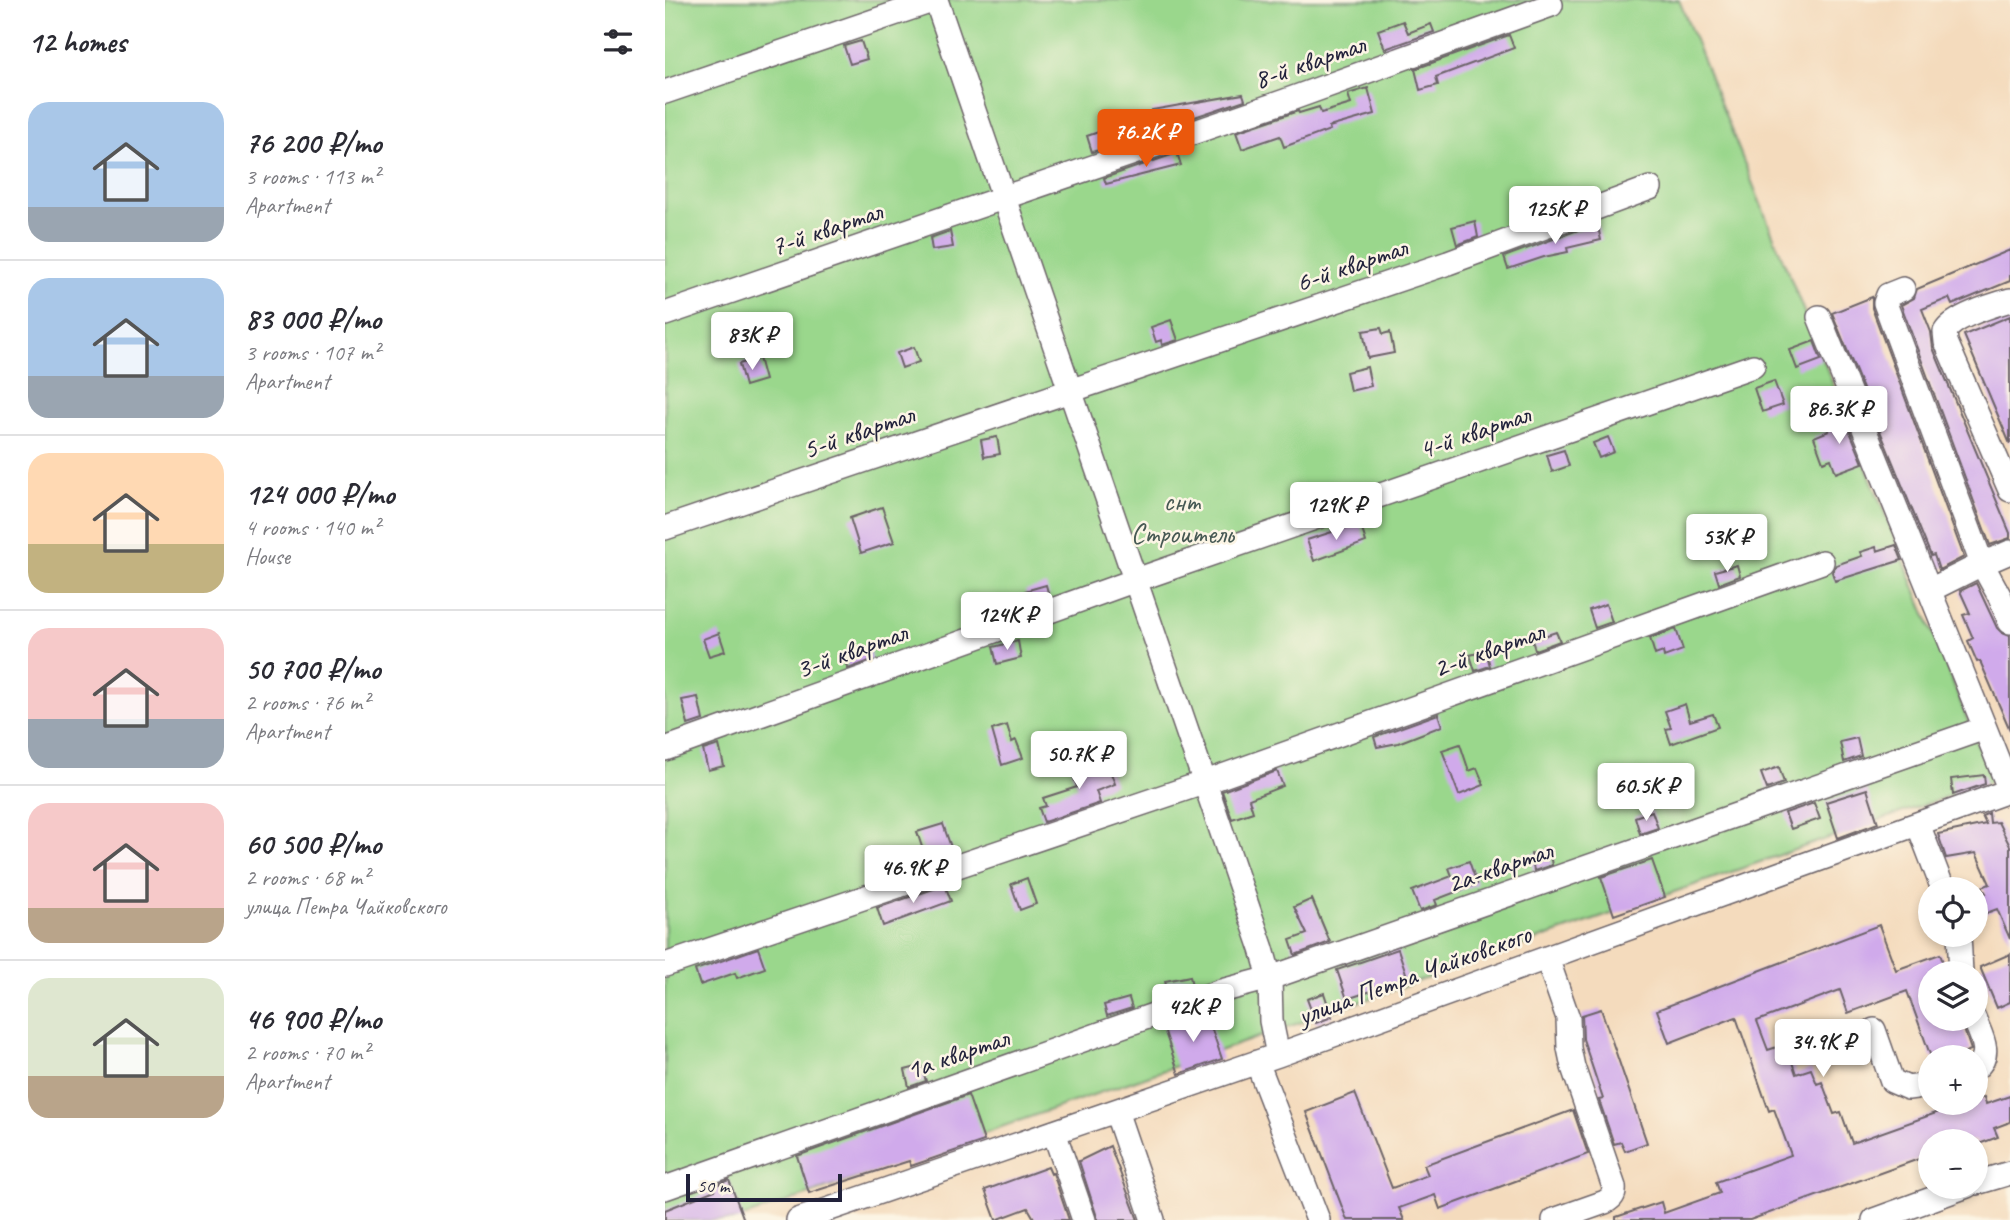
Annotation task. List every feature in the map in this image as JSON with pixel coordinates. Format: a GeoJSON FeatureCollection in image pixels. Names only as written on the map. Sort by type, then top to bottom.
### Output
{"type":"FeatureCollection","features":[{"type":"Feature","properties":{"kind":"street"},"geometry":{"type":"LineString","coordinates":[[665,92],[936,0],[1006,198],[1270,978],[1268,1058],[1318,1220]]}},
{"type":"Feature","properties":{"kind":"street","name":"8-й квартал"},"geometry":{"type":"LineString","coordinates":[[1006,198],[1360,75],[1551,5]]}},
{"type":"Feature","properties":{"kind":"street","name":"6-й квартал"},"geometry":{"type":"LineString","coordinates":[[1069,390],[1448,263],[1650,188]]}},
{"type":"Feature","properties":{"kind":"street","name":"7-й квартал"},"geometry":{"type":"LineString","coordinates":[[665,314],[1006,198]]}},
{"type":"Feature","properties":{"kind":"street"},"geometry":{"type":"LineString","coordinates":[[1903,289],[1888,295],[1885,303],[1982,564],[2010,622]]}},
{"type":"Feature","properties":{"kind":"street"},"geometry":{"type":"LineString","coordinates":[[2010,300],[1957,320],[1945,332],[1946,342],[2010,490]]}},
{"type":"Feature","properties":{"kind":"street"},"geometry":{"type":"LineString","coordinates":[[1819,317],[2009,790]]}},
{"type":"Feature","properties":{"kind":"street","name":"4-й квартал"},"geometry":{"type":"LineString","coordinates":[[1136,580],[1753,366]]}},
{"type":"Feature","properties":{"kind":"street","name":"5-й квартал"},"geometry":{"type":"LineString","coordinates":[[665,528],[1069,390]]}},
{"type":"Feature","properties":{"kind":"street"},"geometry":{"type":"LineString","coordinates":[[1930,590],[2010,552]]}},
{"type":"Feature","properties":{"kind":"street","name":"2-й квартал"},"geometry":{"type":"LineString","coordinates":[[665,965],[1203,783],[1822,562]]}},
{"type":"Feature","properties":{"kind":"street","name":"3-й квартал"},"geometry":{"type":"LineString","coordinates":[[665,749],[1136,580]]}},
{"type":"Feature","properties":{"kind":"street","name":"2а-квартал"},"geometry":{"type":"LineString","coordinates":[[1270,978],[1985,728]]}},
{"type":"Feature","properties":{"kind":"street","name":"улица Петра Чайковского"},"geometry":{"type":"LineString","coordinates":[[798,1220],[1268,1058],[2009,790]]}},
{"type":"Feature","properties":{"kind":"street"},"geometry":{"type":"LineString","coordinates":[[1918,824],[1938,877]]}},
{"type":"Feature","properties":{"kind":"street"},"geometry":{"type":"LineString","coordinates":[[1547,958],[1568,1018],[1573,1067],[1614,1187],[1612,1199],[1554,1220]]}},
{"type":"Feature","properties":{"kind":"street","name":"1а квартал"},"geometry":{"type":"LineString","coordinates":[[665,1188],[1221,991],[1270,978]]}},
{"type":"Feature","properties":{"kind":"street"},"geometry":{"type":"LineString","coordinates":[[1874,1030],[1892,1081],[1908,1088],[1918,1087]]}},
{"type":"Feature","properties":{"kind":"street"},"geometry":{"type":"LineString","coordinates":[[1116,1111],[1153,1220]]}},
{"type":"Feature","properties":{"kind":"street"},"geometry":{"type":"LineString","coordinates":[[1054,1132],[1084,1220]]}},
{"type":"Feature","properties":{"kind":"street"},"geometry":{"type":"LineString","coordinates":[[1988,1179],[2009,1173]]}},
{"type":"Feature","properties":{"kind":"street"},"geometry":{"type":"LineString","coordinates":[[1874,1220],[1931,1199]]}},
{"type":"Feature","properties":{"kind":"green space","name":"снт Строитель"},"geometry":{"type":"Polygon","coordinates":[[[665,0],[1679,0],[1992,781],[735,1220],[665,1220],[665,0]]]}},
{"type":"Feature","properties":{"kind":"building"},"geometry":{"type":"Polygon","coordinates":[[[1403,21],[1408,33],[1431,24],[1434,32],[1385,49],[1378,30],[1403,21]]]}},
{"type":"Feature","properties":{"kind":"building"},"geometry":{"type":"Polygon","coordinates":[[[1509,35],[1514,48],[1436,77],[1438,85],[1420,90],[1415,69],[1509,35]]]}},
{"type":"Feature","properties":{"kind":"building"},"geometry":{"type":"Polygon","coordinates":[[[861,41],[867,59],[850,64],[844,46],[861,41]]]}},
{"type":"Feature","properties":{"kind":"building"},"geometry":{"type":"Polygon","coordinates":[[[1368,88],[1375,114],[1329,127],[1330,130],[1284,147],[1280,136],[1242,149],[1236,132],[1298,111],[1299,113],[1319,107],[1321,113],[1351,104],[1348,94],[1368,88]]]}},
{"type":"Feature","properties":{"kind":"building"},"geometry":{"type":"Polygon","coordinates":[[[1243,94],[1245,100],[1156,130],[1152,110],[1243,94]]]}},
{"type":"Feature","properties":{"kind":"building"},"geometry":{"type":"Polygon","coordinates":[[[1110,128],[1115,145],[1092,152],[1087,136],[1110,128]]]}},
{"type":"Feature","properties":{"kind":"building"},"geometry":{"type":"Polygon","coordinates":[[[1177,153],[1181,165],[1106,184],[1104,178],[1177,153]]]}},
{"type":"Feature","properties":{"kind":"building"},"geometry":{"type":"Polygon","coordinates":[[[1475,221],[1478,237],[1457,245],[1452,227],[1475,221]]]}},
{"type":"Feature","properties":{"kind":"building"},"geometry":{"type":"Polygon","coordinates":[[[1597,223],[1601,240],[1567,248],[1568,252],[1508,269],[1504,257],[1597,223]]]}},
{"type":"Feature","properties":{"kind":"building"},"geometry":{"type":"Polygon","coordinates":[[[950,231],[953,247],[932,250],[930,238],[950,231]]]}},
{"type":"Feature","properties":{"kind":"building"},"geometry":{"type":"Polygon","coordinates":[[[2010,250],[2010,281],[1952,305],[1949,298],[1922,309],[1931,332],[1933,348],[2010,533],[2010,538],[1990,545],[1901,305],[1914,298],[1917,289],[2010,250]]]}},
{"type":"Feature","properties":{"kind":"building"},"geometry":{"type":"Polygon","coordinates":[[[1872,297],[1872,308],[1964,557],[1939,570],[1832,313],[1872,297]]]}},
{"type":"Feature","properties":{"kind":"building"},"geometry":{"type":"Polygon","coordinates":[[[2010,316],[2010,444],[1964,335],[2010,316]]]}},
{"type":"Feature","properties":{"kind":"building"},"geometry":{"type":"Polygon","coordinates":[[[1171,320],[1178,340],[1162,345],[1161,340],[1156,342],[1151,327],[1171,320]]]}},
{"type":"Feature","properties":{"kind":"building"},"geometry":{"type":"Polygon","coordinates":[[[1381,328],[1383,334],[1390,332],[1394,353],[1368,358],[1363,331],[1381,328]]]}},
{"type":"Feature","properties":{"kind":"building"},"geometry":{"type":"Polygon","coordinates":[[[1814,341],[1821,360],[1797,369],[1790,350],[1814,341]]]}},
{"type":"Feature","properties":{"kind":"building"},"geometry":{"type":"Polygon","coordinates":[[[914,347],[919,362],[902,368],[897,353],[914,347]]]}},
{"type":"Feature","properties":{"kind":"building"},"geometry":{"type":"Polygon","coordinates":[[[759,358],[765,380],[745,386],[739,364],[759,358]]]}},
{"type":"Feature","properties":{"kind":"building"},"geometry":{"type":"Polygon","coordinates":[[[1367,367],[1371,386],[1350,391],[1346,372],[1367,367]]]}},
{"type":"Feature","properties":{"kind":"building"},"geometry":{"type":"Polygon","coordinates":[[[1774,381],[1783,405],[1762,412],[1754,388],[1774,381]]]}},
{"type":"Feature","properties":{"kind":"building"},"geometry":{"type":"Polygon","coordinates":[[[1844,417],[1863,463],[1836,473],[1831,459],[1823,462],[1814,437],[1829,431],[1826,424],[1844,417]]]}},
{"type":"Feature","properties":{"kind":"building"},"geometry":{"type":"Polygon","coordinates":[[[997,437],[1000,454],[984,457],[981,440],[997,437]]]}},
{"type":"Feature","properties":{"kind":"building"},"geometry":{"type":"Polygon","coordinates":[[[1608,437],[1614,452],[1599,458],[1593,443],[1608,437]]]}},
{"type":"Feature","properties":{"kind":"building"},"geometry":{"type":"Polygon","coordinates":[[[1564,450],[1569,466],[1552,472],[1547,455],[1564,450]]]}},
{"type":"Feature","properties":{"kind":"building"},"geometry":{"type":"Polygon","coordinates":[[[882,507],[894,542],[861,553],[850,518],[882,507]]]}},
{"type":"Feature","properties":{"kind":"building"},"geometry":{"type":"Polygon","coordinates":[[[1360,523],[1366,542],[1314,561],[1307,540],[1360,523]]]}},
{"type":"Feature","properties":{"kind":"building"},"geometry":{"type":"Polygon","coordinates":[[[1896,545],[1902,560],[1835,581],[1832,572],[1836,565],[1862,556],[1860,552],[1876,547],[1877,551],[1896,545]]]}},
{"type":"Feature","properties":{"kind":"building"},"geometry":{"type":"Polygon","coordinates":[[[1737,565],[1740,576],[1719,584],[1715,571],[1737,565]]]}},
{"type":"Feature","properties":{"kind":"building"},"geometry":{"type":"Polygon","coordinates":[[[1976,583],[1997,628],[2010,636],[2010,730],[1980,661],[1977,662],[1968,641],[1973,638],[1963,615],[1970,613],[1960,591],[1976,583]]]}},
{"type":"Feature","properties":{"kind":"building"},"geometry":{"type":"Polygon","coordinates":[[[1046,585],[1049,596],[1029,604],[1025,591],[1046,585]]]}},
{"type":"Feature","properties":{"kind":"building"},"geometry":{"type":"Polygon","coordinates":[[[1606,604],[1612,622],[1595,628],[1589,610],[1606,604]]]}},
{"type":"Feature","properties":{"kind":"building"},"geometry":{"type":"Polygon","coordinates":[[[1676,629],[1683,650],[1664,657],[1663,652],[1655,655],[1650,638],[1676,629]]]}},
{"type":"Feature","properties":{"kind":"building"},"geometry":{"type":"Polygon","coordinates":[[[1556,632],[1560,641],[1535,650],[1532,640],[1556,632]]]}},
{"type":"Feature","properties":{"kind":"building"},"geometry":{"type":"Polygon","coordinates":[[[719,633],[725,651],[709,656],[703,639],[719,633]]]}},
{"type":"Feature","properties":{"kind":"building"},"geometry":{"type":"Polygon","coordinates":[[[1018,641],[1021,658],[997,664],[993,647],[1018,641]]]}},
{"type":"Feature","properties":{"kind":"building"},"geometry":{"type":"Polygon","coordinates":[[[870,650],[872,660],[848,669],[845,655],[870,650]]]}},
{"type":"Feature","properties":{"kind":"building"},"geometry":{"type":"Polygon","coordinates":[[[1486,651],[1490,666],[1475,671],[1470,655],[1486,651]]]}},
{"type":"Feature","properties":{"kind":"building"},"geometry":{"type":"Polygon","coordinates":[[[698,697],[703,720],[688,725],[682,700],[698,697]]]}},
{"type":"Feature","properties":{"kind":"building"},"geometry":{"type":"Polygon","coordinates":[[[1685,704],[1690,721],[1713,714],[1718,727],[1671,744],[1666,729],[1671,728],[1665,711],[1685,704]]]}},
{"type":"Feature","properties":{"kind":"building"},"geometry":{"type":"Polygon","coordinates":[[[1438,714],[1442,726],[1398,743],[1377,747],[1374,737],[1438,714]]]}},
{"type":"Feature","properties":{"kind":"building"},"geometry":{"type":"Polygon","coordinates":[[[1007,725],[1012,742],[1016,740],[1023,758],[1002,765],[992,730],[1007,725]]]}},
{"type":"Feature","properties":{"kind":"building"},"geometry":{"type":"Polygon","coordinates":[[[1857,738],[1861,756],[1844,762],[1840,742],[1857,738]]]}},
{"type":"Feature","properties":{"kind":"building"},"geometry":{"type":"Polygon","coordinates":[[[1460,744],[1469,771],[1477,768],[1484,785],[1459,795],[1442,750],[1460,744]]]}},
{"type":"Feature","properties":{"kind":"building"},"geometry":{"type":"Polygon","coordinates":[[[719,745],[724,766],[708,770],[703,750],[719,745]]]}},
{"type":"Feature","properties":{"kind":"building"},"geometry":{"type":"Polygon","coordinates":[[[1105,757],[1115,784],[1096,791],[1100,803],[1044,822],[1039,808],[1046,806],[1043,798],[1077,787],[1071,769],[1105,757]]]}},
{"type":"Feature","properties":{"kind":"building"},"geometry":{"type":"Polygon","coordinates":[[[1779,767],[1784,783],[1767,789],[1761,773],[1779,767]]]}},
{"type":"Feature","properties":{"kind":"building"},"geometry":{"type":"Polygon","coordinates":[[[1277,771],[1283,786],[1249,799],[1253,812],[1232,819],[1222,791],[1277,771]]]}},
{"type":"Feature","properties":{"kind":"building"},"geometry":{"type":"Polygon","coordinates":[[[1984,775],[1985,784],[1953,795],[1951,779],[1984,775]]]}},
{"type":"Feature","properties":{"kind":"building"},"geometry":{"type":"Polygon","coordinates":[[[1867,789],[1878,823],[1838,838],[1826,802],[1867,789]]]}},
{"type":"Feature","properties":{"kind":"building"},"geometry":{"type":"Polygon","coordinates":[[[1814,803],[1820,819],[1791,829],[1785,813],[1814,803]]]}},
{"type":"Feature","properties":{"kind":"building"},"geometry":{"type":"Polygon","coordinates":[[[1652,811],[1658,828],[1640,834],[1635,817],[1652,811]]]}},
{"type":"Feature","properties":{"kind":"building"},"geometry":{"type":"Polygon","coordinates":[[[1989,813],[1990,823],[1998,822],[2010,846],[2010,939],[1997,909],[1988,912],[1990,884],[1976,853],[1946,858],[1938,834],[1986,824],[1982,816],[1989,813]]]}},
{"type":"Feature","properties":{"kind":"building"},"geometry":{"type":"Polygon","coordinates":[[[943,824],[953,853],[927,862],[917,832],[943,824]]]}},
{"type":"Feature","properties":{"kind":"building"},"geometry":{"type":"Polygon","coordinates":[[[1549,850],[1552,865],[1534,871],[1531,854],[1549,850]]]}},
{"type":"Feature","properties":{"kind":"building"},"geometry":{"type":"Polygon","coordinates":[[[1652,860],[1665,897],[1614,915],[1601,877],[1652,860]]]}},
{"type":"Feature","properties":{"kind":"building"},"geometry":{"type":"Polygon","coordinates":[[[1469,861],[1477,884],[1435,900],[1437,905],[1420,911],[1412,891],[1452,876],[1449,868],[1469,861]]]}},
{"type":"Feature","properties":{"kind":"building"},"geometry":{"type":"Polygon","coordinates":[[[1027,878],[1036,904],[1020,910],[1011,884],[1027,878]]]}},
{"type":"Feature","properties":{"kind":"building"},"geometry":{"type":"Polygon","coordinates":[[[945,885],[951,901],[883,926],[877,908],[945,885]]]}},
{"type":"Feature","properties":{"kind":"building"},"geometry":{"type":"Polygon","coordinates":[[[1312,899],[1330,942],[1295,955],[1290,940],[1307,934],[1294,907],[1312,899]]]}},
{"type":"Feature","properties":{"kind":"building"},"geometry":{"type":"Polygon","coordinates":[[[1879,925],[1896,970],[1918,962],[1918,1021],[1907,991],[1848,1013],[1840,990],[1757,1021],[1768,1050],[1786,1044],[1796,1074],[1811,1069],[1817,1084],[1822,1082],[1834,1114],[1841,1112],[1852,1143],[1931,1115],[1988,1115],[1988,1103],[2010,1096],[2010,1122],[1994,1128],[1998,1137],[1988,1141],[1988,1129],[1918,1129],[1918,1159],[1750,1220],[1616,1220],[1616,1217],[1661,1202],[1664,1213],[1720,1193],[1716,1182],[1791,1155],[1774,1109],[1769,1111],[1736,1017],[1669,1043],[1657,1010],[1879,925]]]}},
{"type":"Feature","properties":{"kind":"building"},"geometry":{"type":"Polygon","coordinates":[[[758,948],[765,968],[737,978],[735,973],[700,985],[695,970],[758,948]]]}},
{"type":"Feature","properties":{"kind":"building"},"geometry":{"type":"Polygon","coordinates":[[[1398,949],[1408,979],[1347,999],[1337,970],[1398,949]]]}},
{"type":"Feature","properties":{"kind":"building"},"geometry":{"type":"Polygon","coordinates":[[[1940,954],[1943,961],[1921,961],[1940,954]]]}},
{"type":"Feature","properties":{"kind":"building"},"geometry":{"type":"Polygon","coordinates":[[[2010,954],[2010,1002],[1997,1008],[1988,986],[1988,964],[2010,954]]]}},
{"type":"Feature","properties":{"kind":"building"},"geometry":{"type":"Polygon","coordinates":[[[1190,976],[1192,986],[1168,995],[1165,981],[1190,976]]]}},
{"type":"Feature","properties":{"kind":"building"},"geometry":{"type":"Polygon","coordinates":[[[1324,993],[1332,1017],[1316,1023],[1307,999],[1324,993]]]}},
{"type":"Feature","properties":{"kind":"building"},"geometry":{"type":"Polygon","coordinates":[[[1129,998],[1132,1008],[1107,1016],[1104,1005],[1129,998]]]}},
{"type":"Feature","properties":{"kind":"building"},"geometry":{"type":"Polygon","coordinates":[[[1601,1009],[1647,1143],[1625,1151],[1621,1142],[1614,1144],[1599,1100],[1603,1099],[1583,1039],[1582,1015],[1601,1009]]]}},
{"type":"Feature","properties":{"kind":"building"},"geometry":{"type":"Polygon","coordinates":[[[1199,1014],[1200,1017],[1207,1015],[1222,1059],[1179,1074],[1164,1029],[1199,1014]]]}},
{"type":"Feature","properties":{"kind":"building"},"geometry":{"type":"Polygon","coordinates":[[[1922,1031],[1964,1031],[1969,1045],[1927,1045],[1922,1031]]]}},
{"type":"Feature","properties":{"kind":"building"},"geometry":{"type":"Polygon","coordinates":[[[921,1066],[926,1081],[909,1087],[905,1070],[921,1066]]]}},
{"type":"Feature","properties":{"kind":"building"},"geometry":{"type":"Polygon","coordinates":[[[1355,1093],[1392,1188],[1428,1175],[1424,1165],[1573,1110],[1588,1154],[1440,1209],[1435,1195],[1399,1208],[1404,1220],[1347,1220],[1306,1112],[1355,1093]]]}},
{"type":"Feature","properties":{"kind":"building"},"geometry":{"type":"Polygon","coordinates":[[[968,1095],[984,1141],[911,1166],[909,1161],[809,1193],[797,1156],[968,1095]]]}},
{"type":"Feature","properties":{"kind":"building"},"geometry":{"type":"Polygon","coordinates":[[[1110,1146],[1138,1220],[1098,1220],[1079,1161],[1110,1146]]]}},
{"type":"Feature","properties":{"kind":"building"},"geometry":{"type":"Polygon","coordinates":[[[1048,1167],[1051,1174],[1053,1173],[1069,1220],[1035,1220],[1028,1208],[996,1220],[985,1190],[1048,1167]]]}},
{"type":"Feature","properties":{"kind":"building"},"geometry":{"type":"Polygon","coordinates":[[[729,1180],[744,1220],[665,1220],[665,1210],[715,1190],[713,1186],[729,1180]]]}}]}
